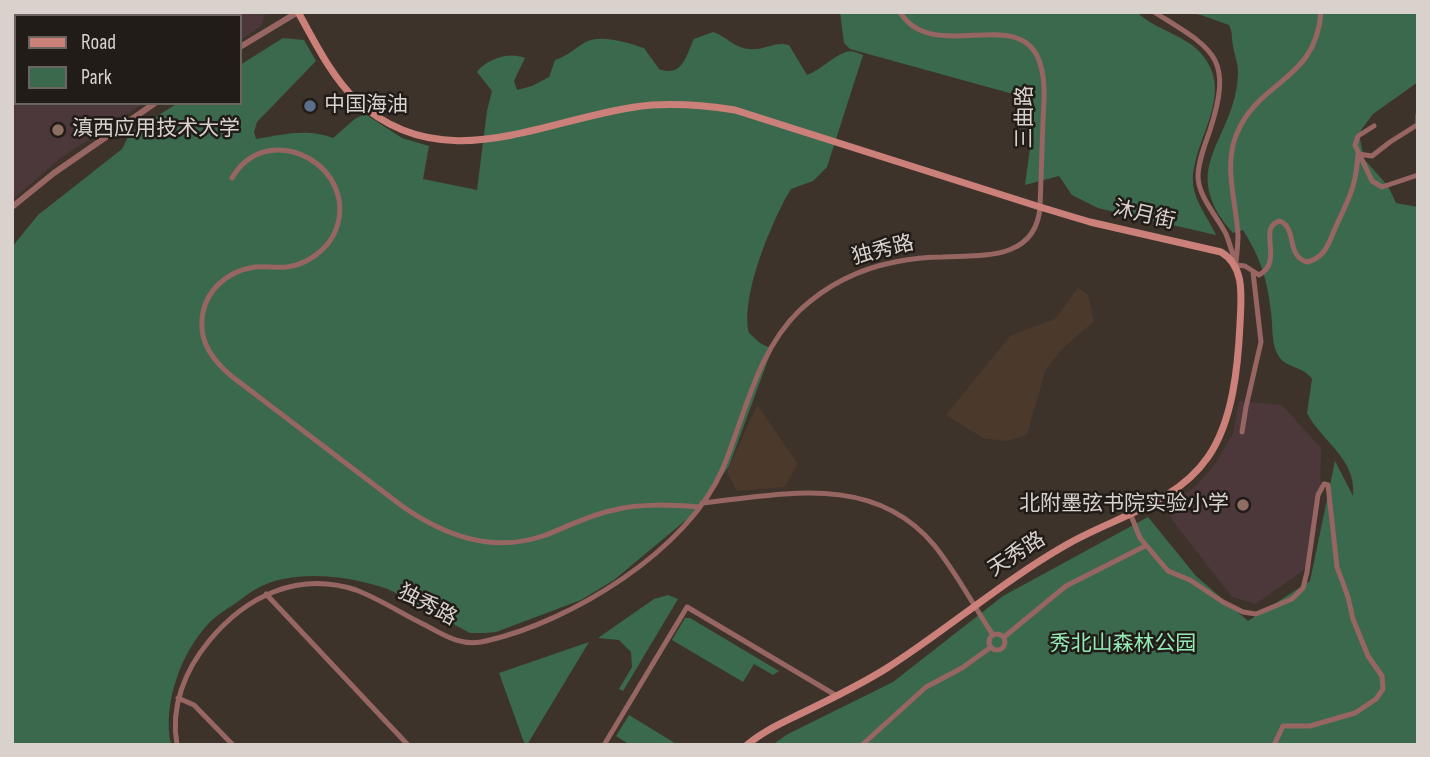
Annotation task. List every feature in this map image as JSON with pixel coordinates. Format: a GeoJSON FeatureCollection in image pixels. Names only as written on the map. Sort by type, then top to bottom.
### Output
{"type":"FeatureCollection","features":[{"type":"Feature","properties":{"kind":"main road"},"geometry":{"type":"LineString","coordinates":[[298,12],[330,68],[356,100],[378,117],[421,136],[459,141],[493,140],[634,107],[703,106],[735,110],[773,121],[1040,207]]}},
{"type":"Feature","properties":{"kind":"main road","name":"沐月街"},"geometry":{"type":"LineString","coordinates":[[1040,207],[1090,222],[1221,252],[1236,265]]}},
{"type":"Feature","properties":{"kind":"main road","name":"天秀路"},"geometry":{"type":"LineString","coordinates":[[747,745],[773,728],[885,670],[1023,570],[1094,529],[1169,495],[1191,478],[1222,431],[1231,397],[1240,318],[1240,278],[1236,265]]}},
{"type":"Feature","properties":{"kind":"street"},"geometry":{"type":"LineString","coordinates":[[242,46],[298,12]]}},
{"type":"Feature","properties":{"kind":"street","name":"三曲路"},"geometry":{"type":"LineString","coordinates":[[900,12],[914,27],[933,34],[952,37],[1004,35],[1023,40],[1034,50],[1042,71],[1044,90],[1040,207]]}},
{"type":"Feature","properties":{"kind":"street"},"geometry":{"type":"LineString","coordinates":[[1154,12],[1202,43],[1213,56],[1219,71],[1220,100],[1200,161],[1198,179],[1207,203],[1226,234],[1236,265]]}},
{"type":"Feature","properties":{"kind":"street"},"geometry":{"type":"LineString","coordinates":[[1236,265],[1238,236],[1230,167],[1236,134],[1258,102],[1309,56],[1319,32],[1321,12]]}},
{"type":"Feature","properties":{"kind":"street"},"geometry":{"type":"LineString","coordinates":[[12,207],[54,173],[152,105]]}},
{"type":"Feature","properties":{"kind":"street"},"geometry":{"type":"LineString","coordinates":[[1358,154],[1372,156],[1417,126],[1418,115]]}},
{"type":"Feature","properties":{"kind":"street"},"geometry":{"type":"LineString","coordinates":[[1374,126],[1358,136],[1355,145],[1372,181],[1378,186],[1387,186],[1418,175]]}},
{"type":"Feature","properties":{"kind":"street"},"geometry":{"type":"LineString","coordinates":[[232,178],[244,163],[261,153],[282,150],[303,155],[319,164],[331,180],[338,199],[338,218],[330,242],[307,260],[288,267],[245,269],[230,275],[217,285],[207,300],[202,319],[208,351],[222,368],[240,383],[430,525],[449,534],[481,541],[505,542],[542,536],[615,509],[649,505],[701,505],[767,496],[828,493],[852,495],[875,502],[904,517],[924,534],[943,557],[993,635]]}},
{"type":"Feature","properties":{"kind":"street"},"geometry":{"type":"LineString","coordinates":[[1236,265],[1263,273],[1269,266],[1272,253],[1270,229],[1276,222],[1286,224],[1299,259],[1307,262],[1324,253],[1354,188],[1358,154]]}},
{"type":"Feature","properties":{"kind":"street","name":"独秀路"},"geometry":{"type":"LineString","coordinates":[[177,745],[175,724],[178,698],[191,668],[210,640],[243,608],[266,594],[305,585],[329,585],[350,589],[377,600],[450,639],[467,643],[480,643],[546,622],[592,599],[643,563],[677,532],[701,505],[722,471],[769,352],[787,324],[808,303],[844,279],[884,264],[923,258],[988,256],[1009,250],[1032,233],[1040,207]]}},
{"type":"Feature","properties":{"kind":"street"},"geometry":{"type":"LineString","coordinates":[[1242,432],[1261,342],[1253,272]]}},
{"type":"Feature","properties":{"kind":"street"},"geometry":{"type":"LineString","coordinates":[[1231,397],[1248,398]]}},
{"type":"Feature","properties":{"kind":"street"},"geometry":{"type":"LineString","coordinates":[[1130,513],[1140,538],[1172,574],[1190,580],[1243,612],[1264,613],[1296,597],[1303,588],[1318,495],[1324,484],[1328,485],[1337,567],[1353,619],[1369,658],[1382,676],[1384,686],[1376,699],[1355,713],[1310,726],[1283,726],[1275,745]]}},
{"type":"Feature","properties":{"kind":"street"},"geometry":{"type":"LineString","coordinates":[[1004,637],[1066,586],[1145,545]]}},
{"type":"Feature","properties":{"kind":"street"},"geometry":{"type":"LineString","coordinates":[[266,594],[408,745]]}},
{"type":"Feature","properties":{"kind":"street"},"geometry":{"type":"LineString","coordinates":[[604,745],[687,607],[837,696]]}},
{"type":"Feature","properties":{"kind":"street"},"geometry":{"type":"LineString","coordinates":[[993,635],[1004,637]]}},
{"type":"Feature","properties":{"kind":"street"},"geometry":{"type":"LineString","coordinates":[[991,648],[989,641],[993,635]]}},
{"type":"Feature","properties":{"kind":"street"},"geometry":{"type":"LineString","coordinates":[[991,648],[1002,648],[1004,637]]}},
{"type":"Feature","properties":{"kind":"street"},"geometry":{"type":"LineString","coordinates":[[862,745],[926,687],[962,668],[991,648]]}},
{"type":"Feature","properties":{"kind":"street"},"geometry":{"type":"LineString","coordinates":[[178,698],[194,705],[233,745]]}},
{"type":"Feature","properties":{"kind":"shaded area","name":"滇西应用技术大学"},"geometry":{"type":"Polygon","coordinates":[[[12,12],[266,12],[261,26],[242,39],[242,14],[14,14],[14,105],[141,105],[62,157],[12,200],[12,12]]]}},
{"type":"Feature","properties":{"kind":"shaded area"},"geometry":{"type":"Polygon","coordinates":[[[1078,288],[1088,295],[1094,321],[1061,350],[1045,371],[1027,435],[1006,441],[983,438],[946,415],[1010,336],[1055,319],[1078,288]]]}},
{"type":"Feature","properties":{"kind":"shaded area","name":"北附墨弦书院实验小学"},"geometry":{"type":"Polygon","coordinates":[[[1239,401],[1282,405],[1321,448],[1320,502],[1308,567],[1256,604],[1232,597],[1163,508],[1195,487],[1216,463],[1233,433],[1239,401]]]}},
{"type":"Feature","properties":{"kind":"shaded area"},"geometry":{"type":"Polygon","coordinates":[[[757,405],[798,464],[784,487],[737,491],[727,472],[757,405]]]}},
{"type":"Feature","properties":{"kind":"green space"},"geometry":{"type":"Polygon","coordinates":[[[840,12],[1137,12],[1153,24],[1181,38],[1204,57],[1212,72],[1215,87],[1214,103],[1199,150],[1193,181],[1198,202],[1216,235],[1098,208],[1072,195],[1059,176],[1025,185],[1033,126],[1024,97],[850,49],[844,43],[840,12]]]}},
{"type":"Feature","properties":{"kind":"green space","name":"秀北山森林公园"},"geometry":{"type":"Polygon","coordinates":[[[1186,12],[1418,12],[1418,82],[1373,114],[1361,130],[1360,139],[1364,159],[1388,186],[1396,203],[1418,207],[1418,745],[772,745],[788,734],[893,682],[1003,596],[1148,517],[1196,576],[1248,621],[1310,581],[1335,461],[1353,496],[1353,483],[1344,461],[1307,413],[1312,379],[1304,371],[1285,363],[1276,351],[1267,289],[1254,250],[1243,230],[1233,233],[1216,210],[1209,189],[1208,171],[1235,96],[1238,69],[1229,25],[1186,12]]]}},
{"type":"Feature","properties":{"kind":"green space"},"geometry":{"type":"Polygon","coordinates":[[[713,32],[744,48],[789,45],[807,75],[846,52],[863,55],[827,167],[813,181],[791,189],[767,239],[753,280],[747,318],[749,333],[772,349],[729,466],[698,510],[614,580],[581,600],[496,632],[470,633],[388,589],[362,582],[309,576],[270,582],[252,591],[216,617],[190,648],[176,679],[172,696],[169,713],[171,745],[12,745],[12,247],[38,215],[122,149],[130,133],[175,105],[242,105],[242,64],[283,38],[304,40],[316,61],[257,122],[254,132],[256,139],[304,133],[333,138],[356,118],[365,114],[402,138],[429,146],[423,179],[477,190],[492,91],[477,72],[486,63],[512,55],[525,58],[514,81],[517,90],[549,77],[555,60],[590,40],[605,39],[644,48],[659,69],[667,71],[679,68],[694,39],[713,32]]]}},
{"type":"Feature","properties":{"kind":"green space"},"geometry":{"type":"Polygon","coordinates":[[[668,595],[678,599],[623,691],[619,689],[632,667],[631,652],[619,640],[598,638],[654,599],[668,595]]]}},
{"type":"Feature","properties":{"kind":"green space"},"geometry":{"type":"Polygon","coordinates":[[[685,618],[690,618],[779,671],[773,675],[754,664],[743,682],[672,640],[685,618]]]}},
{"type":"Feature","properties":{"kind":"green space"},"geometry":{"type":"Polygon","coordinates":[[[589,642],[527,745],[525,745],[499,673],[589,642]]]}},
{"type":"Feature","properties":{"kind":"green space"},"geometry":{"type":"Polygon","coordinates":[[[629,715],[678,745],[630,745],[616,736],[629,715]]]}},
{"type":"Feature","properties":{"kind":"place","name":"中国海油"},"geometry":{"type":"Point","coordinates":[310,106]}},
{"type":"Feature","properties":{"kind":"place","name":"滇西应用技术大学"},"geometry":{"type":"Point","coordinates":[58,130]}},
{"type":"Feature","properties":{"kind":"place","name":"北附墨弦书院实验小学"},"geometry":{"type":"Point","coordinates":[1243,505]}}]}
